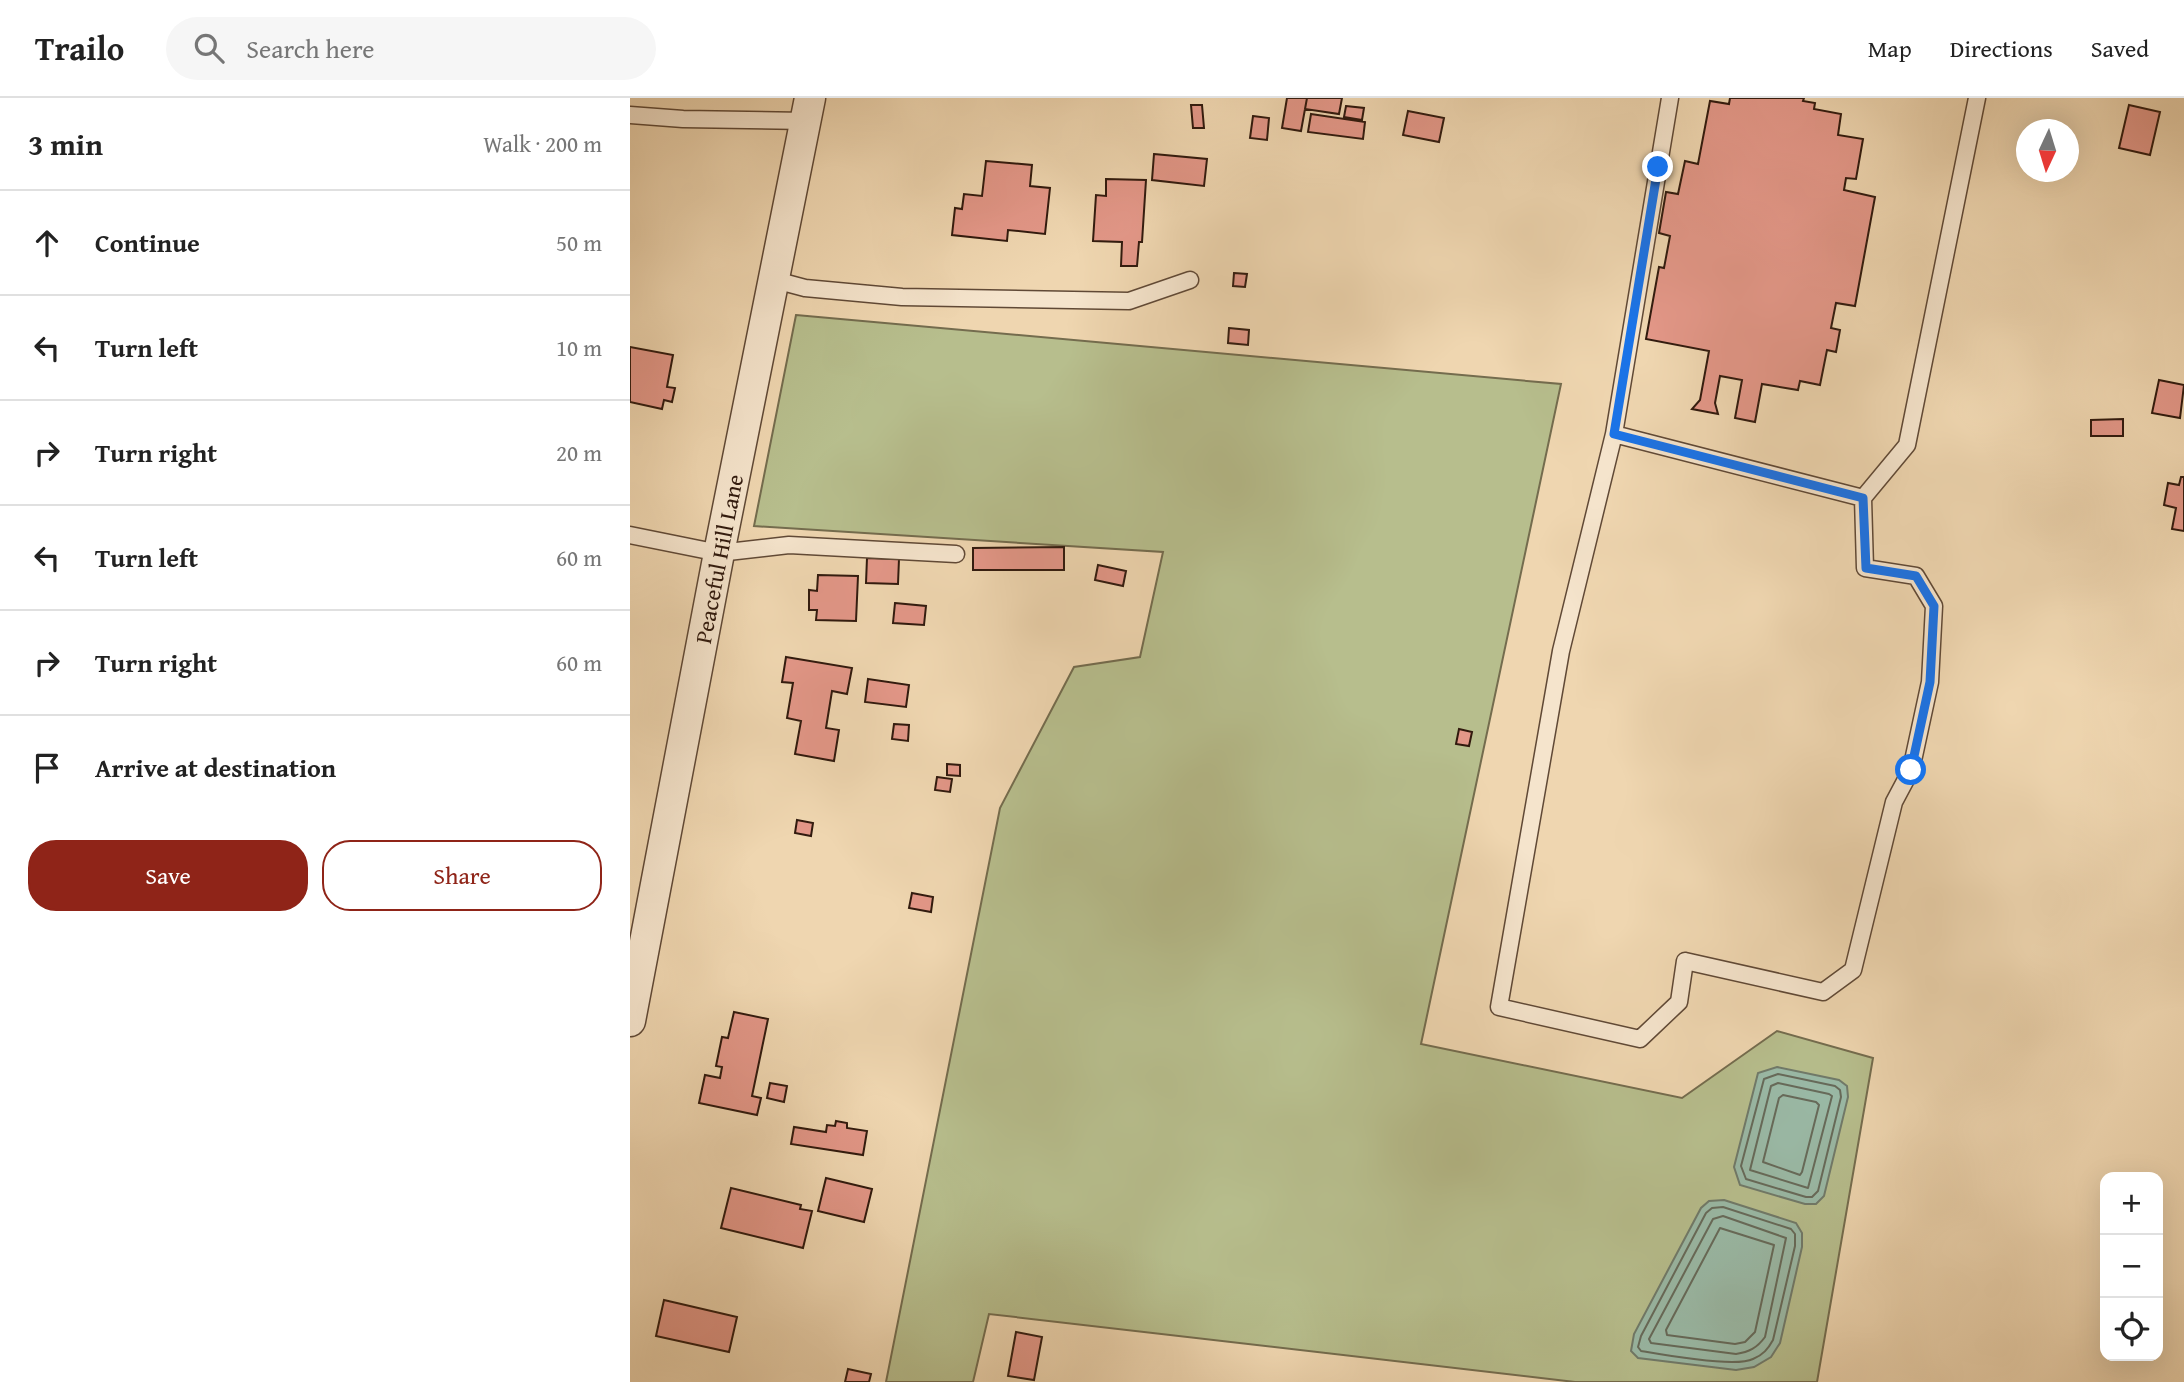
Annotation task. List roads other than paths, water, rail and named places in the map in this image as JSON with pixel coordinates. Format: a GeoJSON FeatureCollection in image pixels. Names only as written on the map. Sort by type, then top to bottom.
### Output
{"type":"FeatureCollection","features":[{"type":"Feature","properties":{"kind":"street","name":"Peaceful Hill Lane"},"geometry":{"type":"LineString","coordinates":[[630,1021],[719,553],[808,110]]}},
{"type":"Feature","properties":{"kind":"lane"},"geometry":{"type":"LineString","coordinates":[[1670,98],[1614,434],[1561,651],[1499,1007],[1640,1039],[1679,1002],[1685,961],[1823,992],[1853,970],[1894,802],[1911,770],[1930,682],[1934,606],[1916,576],[1866,568],[1863,498],[1908,445],[1977,98]]}},
{"type":"Feature","properties":{"kind":"lane"},"geometry":{"type":"LineString","coordinates":[[630,115],[682,119],[808,110]]}},
{"type":"Feature","properties":{"kind":"lane"},"geometry":{"type":"LineString","coordinates":[[775,280],[789,286],[902,297],[1129,301],[1191,280]]}},
{"type":"Feature","properties":{"kind":"lane"},"geometry":{"type":"LineString","coordinates":[[1614,434],[1863,498]]}},
{"type":"Feature","properties":{"kind":"lane"},"geometry":{"type":"LineString","coordinates":[[630,535],[719,553],[789,545],[956,554]]}},
{"type":"Feature","properties":{"kind":"water"},"geometry":{"type":"Polygon","coordinates":[[[1777,1067],[1839,1080],[1847,1086],[1848,1097],[1824,1196],[1816,1204],[1805,1204],[1740,1185],[1734,1167],[1758,1073],[1777,1067]]]}},
{"type":"Feature","properties":{"kind":"water"},"geometry":{"type":"Polygon","coordinates":[[[1724,1200],[1796,1223],[1802,1233],[1802,1247],[1780,1343],[1771,1357],[1754,1367],[1736,1370],[1638,1358],[1631,1351],[1634,1334],[1701,1208],[1709,1201],[1724,1200]]]}}]}
